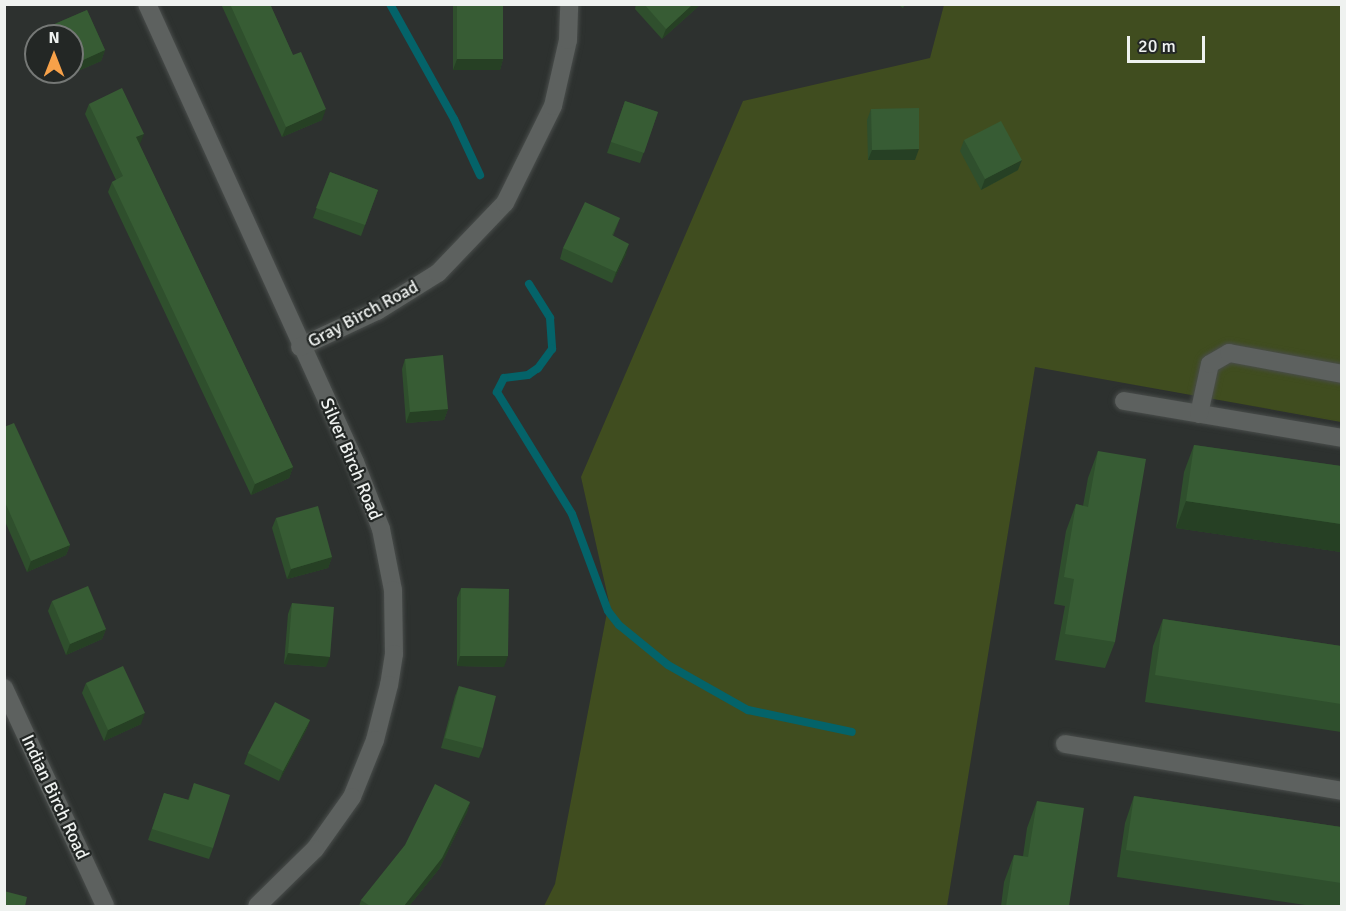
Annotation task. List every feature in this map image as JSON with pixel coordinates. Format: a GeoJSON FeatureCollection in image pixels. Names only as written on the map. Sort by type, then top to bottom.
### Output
{"type":"FeatureCollection","features":[{"type":"Feature","properties":{"kind":"street","name":"Silver Birch Road"},"geometry":{"type":"LineString","coordinates":[[147,4],[300,347],[355,462],[381,530],[393,590],[394,654],[383,712],[352,797],[309,856],[257,906]]}},
{"type":"Feature","properties":{"kind":"street","name":"Gray Birch Road"},"geometry":{"type":"LineString","coordinates":[[300,347],[377,311],[438,273],[505,203],[553,106],[568,40],[569,4]]}},
{"type":"Feature","properties":{"kind":"street"},"geometry":{"type":"LineString","coordinates":[[1199,414],[1210,364],[1229,353],[1341,374]]}},
{"type":"Feature","properties":{"kind":"street"},"geometry":{"type":"LineString","coordinates":[[1124,401],[1341,438]]}},
{"type":"Feature","properties":{"kind":"street","name":"Indian Birch Road"},"geometry":{"type":"LineString","coordinates":[[4,688],[105,906]]}},
{"type":"Feature","properties":{"kind":"street"},"geometry":{"type":"LineString","coordinates":[[1065,744],[1341,791]]}},
{"type":"Feature","properties":{"kind":"green space"},"geometry":{"type":"Polygon","coordinates":[[[944,5],[1341,5],[1341,422],[1035,367],[947,906],[544,906],[555,884],[609,602],[581,477],[743,101],[930,58],[944,5]]]}},
{"type":"Feature","properties":{"kind":"building"},"geometry":{"type":"Polygon","coordinates":[[[230,4],[270,4],[293,55],[301,52],[326,109],[286,127],[230,4]]]}},
{"type":"Feature","properties":{"kind":"building"},"geometry":{"type":"Polygon","coordinates":[[[457,4],[503,4],[503,59],[457,59],[457,4]]]}},
{"type":"Feature","properties":{"kind":"building"},"geometry":{"type":"Polygon","coordinates":[[[644,4],[693,4],[666,29],[644,4]]]}},
{"type":"Feature","properties":{"kind":"building"},"geometry":{"type":"Polygon","coordinates":[[[87,10],[105,50],[84,60],[84,24],[55,24],[87,10]]]}},
{"type":"Feature","properties":{"kind":"building"},"geometry":{"type":"Polygon","coordinates":[[[122,88],[144,134],[136,137],[293,467],[255,484],[112,182],[123,176],[89,104],[122,88]]]}},
{"type":"Feature","properties":{"kind":"building"},"geometry":{"type":"Polygon","coordinates":[[[625,101],[658,112],[644,153],[611,142],[625,101]]]}},
{"type":"Feature","properties":{"kind":"building"},"geometry":{"type":"Polygon","coordinates":[[[919,108],[919,149],[872,150],[871,109],[919,108]]]}},
{"type":"Feature","properties":{"kind":"building"},"geometry":{"type":"Polygon","coordinates":[[[1001,121],[1022,160],[985,179],[964,140],[1001,121]]]}},
{"type":"Feature","properties":{"kind":"building"},"geometry":{"type":"Polygon","coordinates":[[[330,172],[378,190],[365,225],[316,208],[330,172]]]}},
{"type":"Feature","properties":{"kind":"building"},"geometry":{"type":"Polygon","coordinates":[[[585,202],[620,218],[612,235],[629,244],[616,272],[563,248],[585,202]]]}},
{"type":"Feature","properties":{"kind":"building"},"geometry":{"type":"Polygon","coordinates":[[[443,355],[448,409],[410,412],[405,359],[443,355]]]}},
{"type":"Feature","properties":{"kind":"building"},"geometry":{"type":"Polygon","coordinates":[[[14,423],[70,545],[31,561],[4,500],[4,427],[14,423]]]}},
{"type":"Feature","properties":{"kind":"building"},"geometry":{"type":"Polygon","coordinates":[[[1194,445],[1341,466],[1341,524],[1186,501],[1194,445]]]}},
{"type":"Feature","properties":{"kind":"building"},"geometry":{"type":"Polygon","coordinates":[[[1098,451],[1146,459],[1115,642],[1065,634],[1074,579],[1064,577],[1076,504],[1088,507],[1098,451]]]}},
{"type":"Feature","properties":{"kind":"building"},"geometry":{"type":"Polygon","coordinates":[[[318,506],[332,557],[291,569],[276,518],[318,506]]]}},
{"type":"Feature","properties":{"kind":"building"},"geometry":{"type":"Polygon","coordinates":[[[88,586],[106,629],[70,644],[52,601],[88,586]]]}},
{"type":"Feature","properties":{"kind":"building"},"geometry":{"type":"Polygon","coordinates":[[[461,588],[509,589],[508,656],[460,656],[461,588]]]}},
{"type":"Feature","properties":{"kind":"building"},"geometry":{"type":"Polygon","coordinates":[[[292,603],[334,607],[330,657],[288,653],[292,603]]]}},
{"type":"Feature","properties":{"kind":"building"},"geometry":{"type":"Polygon","coordinates":[[[1163,619],[1341,646],[1341,704],[1155,675],[1163,619]]]}},
{"type":"Feature","properties":{"kind":"building"},"geometry":{"type":"Polygon","coordinates":[[[123,666],[145,713],[108,730],[86,683],[123,666]]]}},
{"type":"Feature","properties":{"kind":"building"},"geometry":{"type":"Polygon","coordinates":[[[459,686],[496,696],[483,748],[445,738],[459,686]]]}},
{"type":"Feature","properties":{"kind":"building"},"geometry":{"type":"Polygon","coordinates":[[[275,702],[310,720],[283,771],[248,753],[275,702]]]}},
{"type":"Feature","properties":{"kind":"building"},"geometry":{"type":"Polygon","coordinates":[[[194,783],[230,795],[213,848],[152,829],[164,793],[189,800],[194,783]]]}},
{"type":"Feature","properties":{"kind":"building"},"geometry":{"type":"Polygon","coordinates":[[[435,784],[470,802],[442,858],[404,906],[370,906],[361,900],[405,845],[435,784]]]}},
{"type":"Feature","properties":{"kind":"building"},"geometry":{"type":"Polygon","coordinates":[[[1134,796],[1341,827],[1341,883],[1126,850],[1134,796]]]}},
{"type":"Feature","properties":{"kind":"building"},"geometry":{"type":"Polygon","coordinates":[[[1037,801],[1084,808],[1069,906],[1006,906],[1014,855],[1028,857],[1037,801]]]}},
{"type":"Feature","properties":{"kind":"building"},"geometry":{"type":"Polygon","coordinates":[[[4,891],[27,897],[25,906],[4,906],[4,891]]]}},
{"type":"Feature","properties":{"kind":"waterway"},"geometry":{"type":"LineString","coordinates":[[390,4],[454,119],[480,175]]}},
{"type":"Feature","properties":{"kind":"waterway"},"geometry":{"type":"LineString","coordinates":[[529,284],[550,318],[552,349],[538,368],[528,375],[504,378],[497,392],[572,514],[608,611],[619,625],[668,665],[748,710],[852,732]]}}]}
